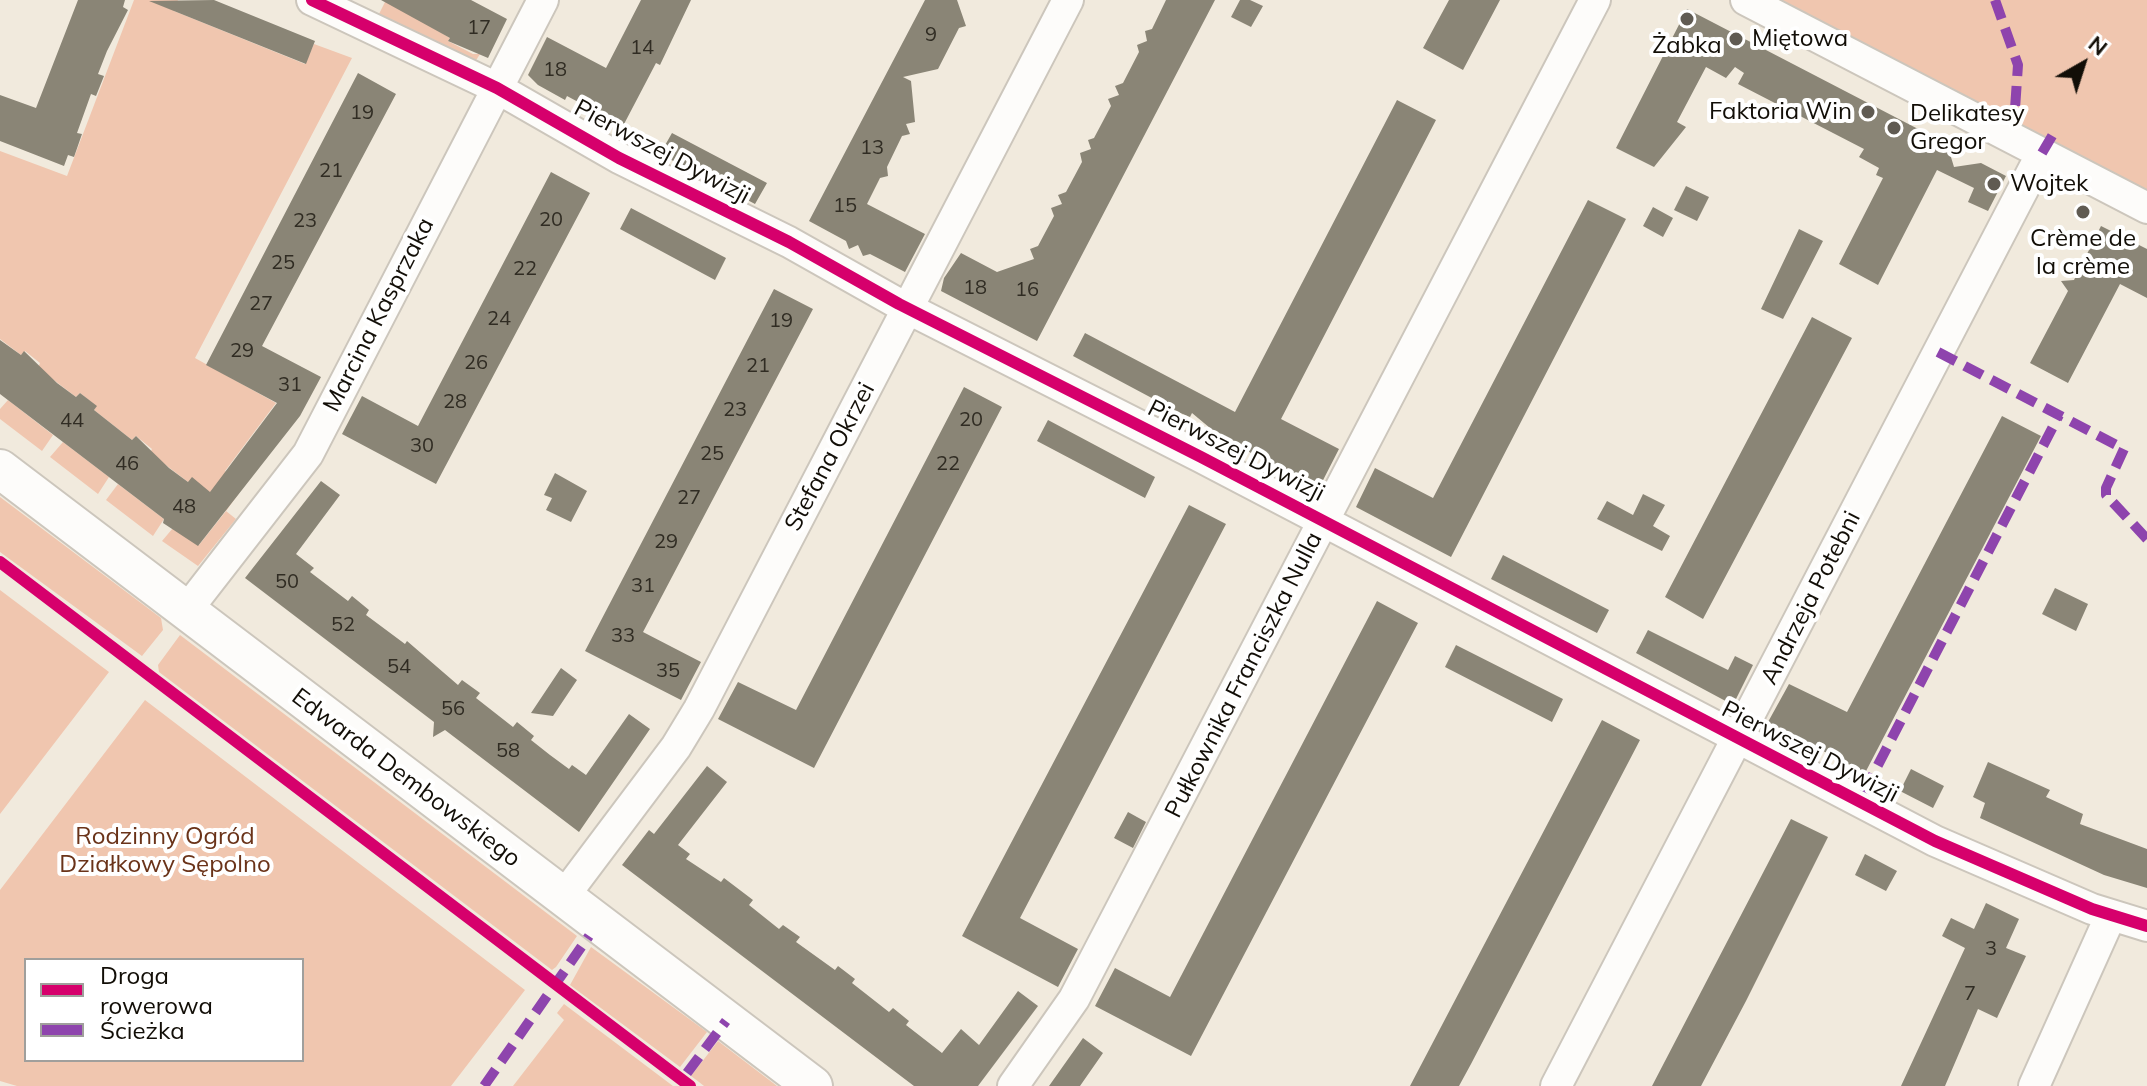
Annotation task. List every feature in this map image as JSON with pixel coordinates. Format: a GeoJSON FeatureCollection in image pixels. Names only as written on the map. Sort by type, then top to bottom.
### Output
{"type":"FeatureCollection","features":[{"type":"Feature","properties":{"kind":"street","name":"Pierwszej Dywizji"},"geometry":{"type":"LineString","coordinates":[[312,0],[497,88],[619,158],[789,242],[908,308],[1324,521],[1737,741],[1935,841],[2111,915],[2147,926]]}},
{"type":"Feature","properties":{"kind":"street","name":"Marcina Kasprzaka"},"geometry":{"type":"LineString","coordinates":[[186,611],[308,454],[543,0]]}},
{"type":"Feature","properties":{"kind":"street","name":"Stefana Okrzei"},"geometry":{"type":"LineString","coordinates":[[564,896],[687,729],[1068,0]]}},
{"type":"Feature","properties":{"kind":"street","name":"Pułkownika Franciszka Nulla"},"geometry":{"type":"LineString","coordinates":[[1013,1086],[1074,999],[1595,0]]}},
{"type":"Feature","properties":{"kind":"street"},"geometry":{"type":"LineString","coordinates":[[1746,0],[2147,208]]}},
{"type":"Feature","properties":{"kind":"street","name":"Andrzeja Potebni"},"geometry":{"type":"LineString","coordinates":[[1556,1086],[2042,153]]}},
{"type":"Feature","properties":{"kind":"street","name":"Edwarda Dembowskiego"},"geometry":{"type":"LineString","coordinates":[[0,469],[813,1086]]}},
{"type":"Feature","properties":{"kind":"street"},"geometry":{"type":"LineString","coordinates":[[2034,1086],[2111,915]]}},
{"type":"Feature","properties":{"kind":"green space"},"geometry":{"type":"Polygon","coordinates":[[[134,0],[178,0],[174,11],[305,64],[314,44],[352,58],[195,358],[276,403],[225,471],[244,486],[226,511],[150,453],[152,449],[136,436],[132,440],[94,410],[96,406],[80,393],[76,397],[38,368],[40,363],[25,351],[21,355],[0,339],[0,151],[67,176],[134,0]]]}},
{"type":"Feature","properties":{"kind":"green space"},"geometry":{"type":"Polygon","coordinates":[[[386,0],[450,38],[448,41],[473,54],[480,54],[470,70],[375,22],[386,0]]]}},
{"type":"Feature","properties":{"kind":"green space"},"geometry":{"type":"Polygon","coordinates":[[[1771,0],[2147,0],[2147,197],[1771,0]]]}},
{"type":"Feature","properties":{"kind":"green space"},"geometry":{"type":"Polygon","coordinates":[[[8,400],[53,435],[42,451],[0,419],[0,409],[8,400]]]}},
{"type":"Feature","properties":{"kind":"green space"},"geometry":{"type":"Polygon","coordinates":[[[63,442],[109,477],[98,494],[50,457],[63,442]]]}},
{"type":"Feature","properties":{"kind":"green space"},"geometry":{"type":"Polygon","coordinates":[[[118,484],[164,519],[153,536],[106,500],[118,484]]]}},
{"type":"Feature","properties":{"kind":"green space"},"geometry":{"type":"Polygon","coordinates":[[[0,497],[161,618],[163,630],[142,656],[0,552],[0,497]]]}},
{"type":"Feature","properties":{"kind":"green space"},"geometry":{"type":"Polygon","coordinates":[[[226,511],[236,519],[198,566],[162,541],[173,528],[199,545],[226,511]]]}},
{"type":"Feature","properties":{"kind":"green space","name":"Rodzinny Ogród Działkowy Sępolno"},"geometry":{"type":"Polygon","coordinates":[[[0,590],[109,672],[0,814],[0,590]]]}},
{"type":"Feature","properties":{"kind":"green space"},"geometry":{"type":"Polygon","coordinates":[[[180,635],[577,936],[556,967],[552,970],[159,672],[158,665],[180,635]]]}},
{"type":"Feature","properties":{"kind":"green space","name":"Rodzinny Ogród Działkowy Sępolno"},"geometry":{"type":"Polygon","coordinates":[[[145,700],[525,990],[451,1086],[17,1086],[0,1081],[0,890],[145,700]]]}},
{"type":"Feature","properties":{"kind":"green space"},"geometry":{"type":"Polygon","coordinates":[[[591,947],[707,1032],[680,1067],[570,985],[591,947]]]}},
{"type":"Feature","properties":{"kind":"green space"},"geometry":{"type":"Polygon","coordinates":[[[564,1004],[673,1086],[513,1086],[564,1020],[557,1013],[564,1004]]]}},
{"type":"Feature","properties":{"kind":"green space"},"geometry":{"type":"Polygon","coordinates":[[[718,1041],[777,1086],[704,1086],[691,1076],[718,1041]]]}},
{"type":"Feature","properties":{"kind":"building"},"geometry":{"type":"Polygon","coordinates":[[[78,0],[125,0],[123,7],[128,10],[98,74],[104,76],[96,96],[91,94],[77,133],[82,134],[74,157],[68,155],[64,166],[0,141],[0,95],[36,108],[78,0]]]}},
{"type":"Feature","properties":{"kind":"building"},"geometry":{"type":"Polygon","coordinates":[[[214,0],[315,41],[306,64],[149,1],[214,0]]]}},
{"type":"Feature","properties":{"kind":"building"},"geometry":{"type":"Polygon","coordinates":[[[381,0],[471,0],[507,19],[488,58],[448,41],[450,38],[381,0]]]}},
{"type":"Feature","properties":{"kind":"building"},"geometry":{"type":"Polygon","coordinates":[[[641,0],[691,0],[660,65],[656,63],[623,126],[567,96],[565,100],[538,85],[528,75],[547,37],[606,68],[641,0]]]}},
{"type":"Feature","properties":{"kind":"building"},"geometry":{"type":"Polygon","coordinates":[[[925,0],[957,0],[966,26],[959,28],[938,69],[903,77],[911,81],[915,122],[906,124],[910,134],[902,136],[887,167],[888,176],[880,178],[867,204],[925,234],[905,272],[870,254],[863,256],[858,245],[849,249],[846,241],[809,221],[925,0]]]}},
{"type":"Feature","properties":{"kind":"building"},"geometry":{"type":"Polygon","coordinates":[[[1166,0],[1215,0],[1037,341],[941,291],[944,278],[961,253],[997,272],[1034,259],[1030,249],[1038,246],[1054,216],[1051,208],[1062,204],[1058,195],[1066,192],[1082,162],[1080,153],[1091,149],[1088,140],[1094,138],[1111,106],[1108,99],[1119,95],[1115,86],[1123,83],[1139,52],[1137,45],[1147,41],[1145,31],[1152,29],[1166,0]]]}},
{"type":"Feature","properties":{"kind":"building"},"geometry":{"type":"Polygon","coordinates":[[[1240,0],[1250,0],[1263,6],[1251,27],[1231,17],[1240,0]]]}},
{"type":"Feature","properties":{"kind":"building"},"geometry":{"type":"Polygon","coordinates":[[[1449,0],[1500,0],[1463,70],[1423,48],[1449,0]]]}},
{"type":"Feature","properties":{"kind":"building"},"geometry":{"type":"Polygon","coordinates":[[[1687,9],[1947,144],[1954,167],[1981,163],[2006,176],[1988,211],[1968,202],[1974,188],[1937,170],[1878,285],[1839,264],[1883,178],[1876,175],[1879,168],[1859,157],[1864,149],[1738,84],[1744,73],[1735,67],[1726,78],[1706,67],[1677,122],[1686,127],[1654,167],[1616,148],[1687,9]]]}},
{"type":"Feature","properties":{"kind":"building"},"geometry":{"type":"Polygon","coordinates":[[[358,73],[396,94],[262,346],[321,377],[300,416],[198,546],[163,523],[164,519],[0,394],[0,340],[21,355],[24,351],[57,383],[76,397],[80,393],[97,406],[94,410],[132,440],[136,436],[169,468],[188,482],[192,477],[210,492],[277,403],[206,365],[358,73]]]}},
{"type":"Feature","properties":{"kind":"building"},"geometry":{"type":"Polygon","coordinates":[[[1397,100],[1436,120],[1281,419],[1339,449],[1319,488],[1222,438],[1192,413],[1190,417],[1178,412],[1073,356],[1085,333],[1235,412],[1397,100]]]}},
{"type":"Feature","properties":{"kind":"building"},"geometry":{"type":"Polygon","coordinates":[[[672,133],[767,183],[755,204],[660,154],[672,133]]]}},
{"type":"Feature","properties":{"kind":"building"},"geometry":{"type":"Polygon","coordinates":[[[551,172],[590,193],[436,484],[342,434],[362,396],[418,426],[551,172]]]}},
{"type":"Feature","properties":{"kind":"building"},"geometry":{"type":"Polygon","coordinates":[[[1686,186],[1709,197],[1697,221],[1674,210],[1686,186]]]}},
{"type":"Feature","properties":{"kind":"building"},"geometry":{"type":"Polygon","coordinates":[[[1588,200],[1626,219],[1451,557],[1356,507],[1375,468],[1433,498],[1588,200]]]}},
{"type":"Feature","properties":{"kind":"building"},"geometry":{"type":"Polygon","coordinates":[[[1653,207],[1673,218],[1663,237],[1643,226],[1653,207]]]}},
{"type":"Feature","properties":{"kind":"building"},"geometry":{"type":"Polygon","coordinates":[[[631,208],[726,258],[715,280],[620,229],[631,208]]]}},
{"type":"Feature","properties":{"kind":"building"},"geometry":{"type":"Polygon","coordinates":[[[2101,226],[2147,249],[2147,298],[2120,284],[2068,383],[2030,363],[2068,291],[2061,281],[2074,280],[2101,226]]]}},
{"type":"Feature","properties":{"kind":"building"},"geometry":{"type":"Polygon","coordinates":[[[1799,229],[1823,241],[1783,319],[1761,309],[1799,229]]]}},
{"type":"Feature","properties":{"kind":"building"},"geometry":{"type":"Polygon","coordinates":[[[774,289],[813,309],[643,632],[701,662],[681,700],[585,651],[774,289]]]}},
{"type":"Feature","properties":{"kind":"building"},"geometry":{"type":"Polygon","coordinates":[[[1812,317],[1852,338],[1703,619],[1665,597],[1812,317]]]}},
{"type":"Feature","properties":{"kind":"building"},"geometry":{"type":"Polygon","coordinates":[[[964,387],[1002,407],[814,768],[718,719],[738,682],[796,710],[964,387]]]}},
{"type":"Feature","properties":{"kind":"building"},"geometry":{"type":"Polygon","coordinates":[[[2002,416],[2041,436],[1865,773],[1768,722],[1789,684],[1847,712],[2002,416]]]}},
{"type":"Feature","properties":{"kind":"building"},"geometry":{"type":"Polygon","coordinates":[[[1048,420],[1155,477],[1145,498],[1037,441],[1048,420]]]}},
{"type":"Feature","properties":{"kind":"building"},"geometry":{"type":"Polygon","coordinates":[[[555,473],[587,491],[571,522],[546,510],[552,498],[544,495],[555,473]]]}},
{"type":"Feature","properties":{"kind":"building"},"geometry":{"type":"Polygon","coordinates":[[[321,481],[340,495],[296,554],[314,568],[310,572],[348,601],[352,596],[369,610],[366,615],[405,644],[407,641],[458,685],[462,680],[480,693],[476,698],[513,727],[517,722],[534,736],[531,740],[550,755],[569,769],[572,765],[586,775],[629,714],[650,729],[579,832],[445,730],[433,737],[434,722],[245,578],[321,481]]]}},
{"type":"Feature","properties":{"kind":"building"},"geometry":{"type":"Polygon","coordinates":[[[1643,494],[1665,505],[1653,526],[1670,536],[1662,551],[1597,519],[1607,501],[1633,515],[1643,494]]]}},
{"type":"Feature","properties":{"kind":"building"},"geometry":{"type":"Polygon","coordinates":[[[1189,505],[1226,524],[1020,918],[1078,949],[1058,987],[962,936],[1189,505]]]}},
{"type":"Feature","properties":{"kind":"building"},"geometry":{"type":"Polygon","coordinates":[[[1503,555],[1609,610],[1597,633],[1491,579],[1503,555]]]}},
{"type":"Feature","properties":{"kind":"building"},"geometry":{"type":"Polygon","coordinates":[[[2055,588],[2088,604],[2076,631],[2042,614],[2055,588]]]}},
{"type":"Feature","properties":{"kind":"building"},"geometry":{"type":"Polygon","coordinates":[[[1377,601],[1418,623],[1191,1056],[1095,1006],[1115,968],[1170,997],[1377,601]]]}},
{"type":"Feature","properties":{"kind":"building"},"geometry":{"type":"Polygon","coordinates":[[[1648,630],[1728,670],[1735,656],[1753,665],[1733,705],[1636,653],[1648,630]]]}},
{"type":"Feature","properties":{"kind":"building"},"geometry":{"type":"Polygon","coordinates":[[[1456,645],[1563,699],[1552,722],[1445,667],[1456,645]]]}},
{"type":"Feature","properties":{"kind":"building"},"geometry":{"type":"Polygon","coordinates":[[[561,668],[577,680],[553,716],[531,713],[561,668]]]}},
{"type":"Feature","properties":{"kind":"building"},"geometry":{"type":"Polygon","coordinates":[[[1602,720],[1640,740],[1471,1064],[1459,1086],[1410,1086],[1602,720]]]}},
{"type":"Feature","properties":{"kind":"building"},"geometry":{"type":"Polygon","coordinates":[[[1988,762],[2050,790],[2046,797],[2083,814],[2080,824],[2147,849],[2147,888],[2104,875],[1980,818],[1985,803],[1973,797],[1988,762]]]}},
{"type":"Feature","properties":{"kind":"building"},"geometry":{"type":"Polygon","coordinates":[[[707,766],[727,782],[678,845],[690,854],[686,859],[721,882],[724,878],[753,900],[749,905],[779,929],[783,925],[800,937],[796,942],[835,970],[838,966],[855,979],[852,983],[889,1012],[893,1008],[909,1021],[906,1025],[942,1053],[961,1029],[979,1045],[1018,991],[1038,1006],[978,1086],[914,1086],[622,865],[649,830],[654,834],[707,766]]]}},
{"type":"Feature","properties":{"kind":"building"},"geometry":{"type":"Polygon","coordinates":[[[1911,769],[1944,786],[1933,808],[1900,791],[1911,769]]]}},
{"type":"Feature","properties":{"kind":"building"},"geometry":{"type":"Polygon","coordinates":[[[1128,812],[1146,822],[1133,848],[1114,838],[1128,812]]]}},
{"type":"Feature","properties":{"kind":"building"},"geometry":{"type":"Polygon","coordinates":[[[1791,819],[1828,837],[1746,1001],[1701,1086],[1652,1086],[1791,819]]]}},
{"type":"Feature","properties":{"kind":"building"},"geometry":{"type":"Polygon","coordinates":[[[1865,854],[1897,871],[1886,891],[1855,875],[1865,854]]]}},
{"type":"Feature","properties":{"kind":"building"},"geometry":{"type":"Polygon","coordinates":[[[1986,903],[2019,919],[2006,948],[2026,956],[1997,1018],[1978,1009],[1945,1086],[1901,1086],[1965,948],[1942,936],[1951,918],[1974,929],[1986,903]]]}},
{"type":"Feature","properties":{"kind":"building"},"geometry":{"type":"Polygon","coordinates":[[[1083,1038],[1103,1053],[1080,1086],[1049,1086],[1083,1038]]]}},
{"type":"Feature","properties":{"kind":"marked path"},"geometry":{"type":"LineString","coordinates":[[1995,0],[2018,65],[2015,109]]}},
{"type":"Feature","properties":{"kind":"marked path"},"geometry":{"type":"LineString","coordinates":[[2042,153],[2055,131]]}},
{"type":"Feature","properties":{"kind":"marked path"},"geometry":{"type":"LineString","coordinates":[[1938,352],[2124,449],[2106,488],[2106,495],[2147,539]]}},
{"type":"Feature","properties":{"kind":"marked path"},"geometry":{"type":"LineString","coordinates":[[1864,792],[2059,415]]}},
{"type":"Feature","properties":{"kind":"marked path"},"geometry":{"type":"LineString","coordinates":[[484,1086],[589,936]]}},
{"type":"Feature","properties":{"kind":"marked path"},"geometry":{"type":"LineString","coordinates":[[687,1073],[726,1021]]}},
{"type":"Feature","properties":{"kind":"cycle path"},"geometry":{"type":"LineString","coordinates":[[312,0],[497,88],[619,158],[789,242],[899,304],[1201,457],[1935,841],[2092,909],[2147,926]]}},
{"type":"Feature","properties":{"kind":"cycle path"},"geometry":{"type":"LineString","coordinates":[[0,562],[690,1086]]}},
{"type":"Feature","properties":{"kind":"place","name":"Żabka"},"geometry":{"type":"Point","coordinates":[1687,19]}},
{"type":"Feature","properties":{"kind":"place","name":"Miętowa"},"geometry":{"type":"Point","coordinates":[1736,39]}},
{"type":"Feature","properties":{"kind":"place","name":"Faktoria Win"},"geometry":{"type":"Point","coordinates":[1868,112]}},
{"type":"Feature","properties":{"kind":"place","name":"Delikatesy Gregor"},"geometry":{"type":"Point","coordinates":[1894,128]}},
{"type":"Feature","properties":{"kind":"place","name":"Wojtek"},"geometry":{"type":"Point","coordinates":[1994,184]}},
{"type":"Feature","properties":{"kind":"place","name":"Crème de la crème"},"geometry":{"type":"Point","coordinates":[2083,212]}}]}
